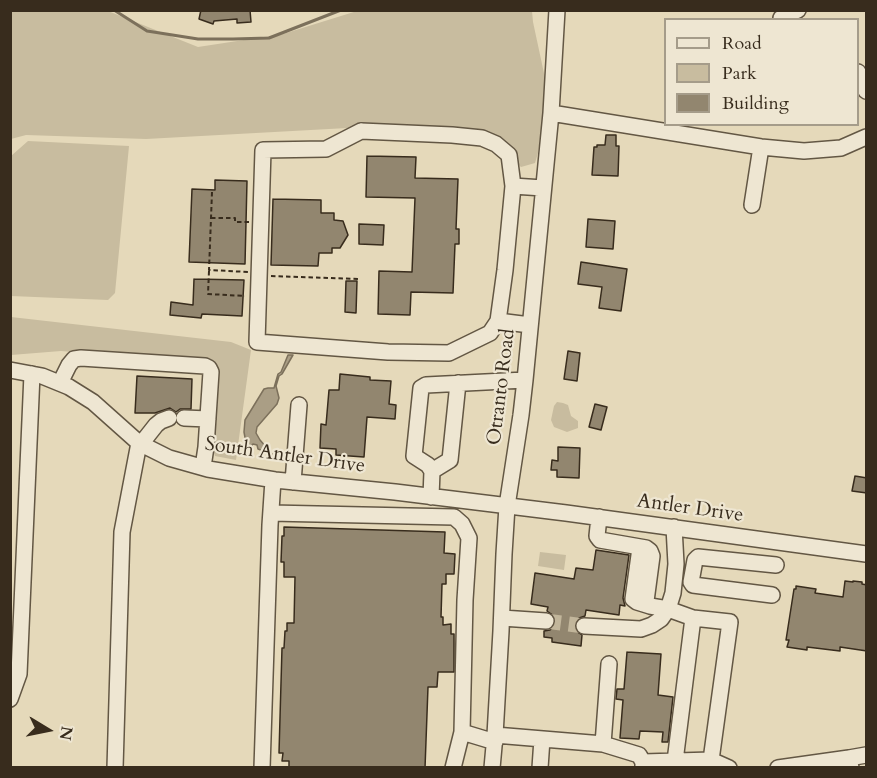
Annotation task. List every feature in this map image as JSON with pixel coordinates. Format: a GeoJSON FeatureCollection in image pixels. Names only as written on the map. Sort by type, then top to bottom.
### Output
{"type":"FeatureCollection","features":[{"type":"Feature","properties":{"kind":"street","name":"Otranto Road"},"geometry":{"type":"LineString","coordinates":[[492,768],[507,506],[525,380],[551,113],[557,10]]}},
{"type":"Feature","properties":{"kind":"street"},"geometry":{"type":"LineString","coordinates":[[781,18],[798,10]]}},
{"type":"Feature","properties":{"kind":"street"},"geometry":{"type":"LineString","coordinates":[[859,74],[867,91]]}},
{"type":"Feature","properties":{"kind":"street"},"geometry":{"type":"LineString","coordinates":[[551,113],[760,147],[804,151],[841,148],[867,137]]}},
{"type":"Feature","properties":{"kind":"street"},"geometry":{"type":"LineString","coordinates":[[361,131],[452,135],[482,138],[496,144],[509,155],[513,186],[498,321],[490,333],[449,353],[388,352],[257,342],[263,150],[326,149],[361,131]]}},
{"type":"Feature","properties":{"kind":"street"},"geometry":{"type":"LineString","coordinates":[[752,205],[760,147]]}},
{"type":"Feature","properties":{"kind":"street"},"geometry":{"type":"LineString","coordinates":[[513,186],[543,188]]}},
{"type":"Feature","properties":{"kind":"street"},"geometry":{"type":"LineString","coordinates":[[498,321],[530,326]]}},
{"type":"Feature","properties":{"kind":"street"},"geometry":{"type":"LineString","coordinates":[[60,383],[69,364],[74,359],[81,358],[206,366],[210,372],[203,467]]}},
{"type":"Feature","properties":{"kind":"street","name":"South Antler Drive"},"geometry":{"type":"LineString","coordinates":[[10,370],[42,376],[69,387],[93,402],[140,443],[169,458],[273,480],[507,506]]}},
{"type":"Feature","properties":{"kind":"street"},"geometry":{"type":"LineString","coordinates":[[10,699],[19,674],[16,618],[32,374]]}},
{"type":"Feature","properties":{"kind":"street"},"geometry":{"type":"LineString","coordinates":[[431,497],[432,471],[428,465],[414,456],[421,388],[426,385],[525,380]]}},
{"type":"Feature","properties":{"kind":"street"},"geometry":{"type":"LineString","coordinates":[[432,471],[450,460],[458,383]]}},
{"type":"Feature","properties":{"kind":"street"},"geometry":{"type":"LineString","coordinates":[[293,482],[299,405]]}},
{"type":"Feature","properties":{"kind":"street"},"geometry":{"type":"LineString","coordinates":[[115,768],[122,532],[140,443],[161,421],[177,418],[208,419]]}},
{"type":"Feature","properties":{"kind":"street"},"geometry":{"type":"LineString","coordinates":[[262,768],[273,480]]}},
{"type":"Feature","properties":{"kind":"street","name":"Antler Drive"},"geometry":{"type":"LineString","coordinates":[[507,506],[867,554]]}},
{"type":"Feature","properties":{"kind":"street"},"geometry":{"type":"LineString","coordinates":[[271,513],[454,517],[462,524],[469,538],[462,732],[453,768]]}},
{"type":"Feature","properties":{"kind":"street"},"geometry":{"type":"LineString","coordinates":[[599,517],[597,536],[600,540],[646,548],[650,551],[652,556],[646,601],[650,606],[668,609],[693,618],[730,622],[711,760]]}},
{"type":"Feature","properties":{"kind":"street"},"geometry":{"type":"LineString","coordinates":[[584,626],[641,629],[661,619],[668,609],[676,572],[674,528]]}},
{"type":"Feature","properties":{"kind":"street"},"geometry":{"type":"LineString","coordinates":[[772,595],[693,585],[691,582],[695,560],[698,557],[776,565]]}},
{"type":"Feature","properties":{"kind":"street"},"geometry":{"type":"LineString","coordinates":[[502,618],[546,621]]}},
{"type":"Feature","properties":{"kind":"street"},"geometry":{"type":"LineString","coordinates":[[675,761],[693,618]]}},
{"type":"Feature","properties":{"kind":"street"},"geometry":{"type":"LineString","coordinates":[[603,744],[609,664]]}},
{"type":"Feature","properties":{"kind":"street"},"geometry":{"type":"LineString","coordinates":[[462,732],[495,739],[542,739],[603,744],[639,755],[643,765],[711,760],[729,768]]}},
{"type":"Feature","properties":{"kind":"street"},"geometry":{"type":"LineString","coordinates":[[540,768],[542,739]]}},
{"type":"Feature","properties":{"kind":"street"},"geometry":{"type":"LineString","coordinates":[[778,768],[850,763],[867,755]]}},
{"type":"Feature","properties":{"kind":"path"},"geometry":{"type":"LineString","coordinates":[[209,270],[208,294],[246,296]]}},
{"type":"Feature","properties":{"kind":"green space"},"geometry":{"type":"Polygon","coordinates":[[[11,11],[108,11],[198,47],[283,34],[357,11],[532,11],[545,78],[538,153],[535,163],[521,167],[506,152],[476,133],[384,126],[146,139],[26,135],[11,139],[11,11]]]}},
{"type":"Feature","properties":{"kind":"green space"},"geometry":{"type":"Polygon","coordinates":[[[28,141],[129,146],[115,293],[108,300],[11,296],[11,156],[28,141]]]}},
{"type":"Feature","properties":{"kind":"green space"},"geometry":{"type":"Polygon","coordinates":[[[11,317],[231,342],[251,350],[236,460],[215,456],[211,443],[219,376],[211,364],[61,351],[11,355],[11,317]]]}},
{"type":"Feature","properties":{"kind":"green space"},"geometry":{"type":"Polygon","coordinates":[[[557,402],[568,405],[571,416],[578,421],[578,428],[567,432],[554,427],[551,420],[557,402]]]}},
{"type":"Feature","properties":{"kind":"green space"},"geometry":{"type":"Polygon","coordinates":[[[540,552],[566,555],[564,570],[538,566],[540,552]]]}},
{"type":"Feature","properties":{"kind":"shaded area"},"geometry":{"type":"Polygon","coordinates":[[[288,355],[293,355],[279,376],[276,386],[279,398],[277,404],[257,427],[256,433],[272,454],[258,449],[257,445],[253,444],[248,450],[244,449],[245,420],[264,389],[274,388],[278,374],[288,355]]]}},
{"type":"Feature","properties":{"kind":"building"},"geometry":{"type":"Polygon","coordinates":[[[201,10],[250,10],[251,22],[237,23],[237,19],[214,21],[213,24],[199,19],[201,10]]]}},
{"type":"Feature","properties":{"kind":"building"},"geometry":{"type":"Polygon","coordinates":[[[606,135],[616,135],[616,146],[619,146],[618,176],[592,175],[594,147],[605,145],[606,135]]]}},
{"type":"Feature","properties":{"kind":"building"},"geometry":{"type":"Polygon","coordinates":[[[367,156],[416,157],[415,178],[458,179],[456,229],[459,229],[459,244],[455,244],[453,293],[411,292],[410,315],[378,314],[379,271],[412,272],[415,198],[366,197],[367,156]]]}},
{"type":"Feature","properties":{"kind":"building"},"geometry":{"type":"Polygon","coordinates":[[[215,180],[247,181],[245,264],[189,262],[192,189],[215,190],[215,180]]]}},
{"type":"Feature","properties":{"kind":"building"},"geometry":{"type":"Polygon","coordinates":[[[273,199],[321,200],[321,213],[334,213],[334,220],[343,221],[348,235],[340,248],[332,248],[332,253],[319,253],[318,266],[271,265],[273,199]]]}},
{"type":"Feature","properties":{"kind":"building"},"geometry":{"type":"Polygon","coordinates":[[[588,219],[615,221],[613,249],[586,247],[588,219]]]}},
{"type":"Feature","properties":{"kind":"building"},"geometry":{"type":"Polygon","coordinates":[[[359,224],[384,225],[383,245],[359,244],[359,224]]]}},
{"type":"Feature","properties":{"kind":"building"},"geometry":{"type":"Polygon","coordinates":[[[581,262],[627,269],[621,311],[599,308],[602,287],[578,284],[581,262]]]}},
{"type":"Feature","properties":{"kind":"building"},"geometry":{"type":"Polygon","coordinates":[[[194,279],[244,280],[242,316],[202,314],[201,318],[170,315],[171,302],[193,305],[194,279]]]}},
{"type":"Feature","properties":{"kind":"building"},"geometry":{"type":"Polygon","coordinates":[[[346,281],[357,281],[356,313],[345,312],[346,281]]]}},
{"type":"Feature","properties":{"kind":"building"},"geometry":{"type":"Polygon","coordinates":[[[568,351],[580,353],[577,381],[564,379],[568,351]]]}},
{"type":"Feature","properties":{"kind":"building"},"geometry":{"type":"Polygon","coordinates":[[[340,374],[370,377],[370,380],[391,381],[389,404],[396,405],[395,419],[367,417],[364,457],[336,455],[336,449],[320,448],[321,424],[326,425],[329,390],[339,390],[340,374]]]}},
{"type":"Feature","properties":{"kind":"building"},"geometry":{"type":"Polygon","coordinates":[[[137,376],[192,379],[191,409],[180,409],[176,412],[170,408],[155,413],[135,413],[137,376]]]}},
{"type":"Feature","properties":{"kind":"building"},"geometry":{"type":"Polygon","coordinates":[[[595,404],[607,407],[601,430],[589,427],[595,404]]]}},
{"type":"Feature","properties":{"kind":"building"},"geometry":{"type":"Polygon","coordinates":[[[558,447],[580,448],[579,478],[557,477],[557,470],[551,470],[552,460],[558,461],[558,447]]]}},
{"type":"Feature","properties":{"kind":"building"},"geometry":{"type":"Polygon","coordinates":[[[855,476],[867,478],[867,493],[852,491],[855,476]]]}},
{"type":"Feature","properties":{"kind":"building"},"geometry":{"type":"Polygon","coordinates":[[[284,527],[445,532],[444,553],[455,554],[454,574],[446,574],[446,584],[442,584],[441,617],[443,617],[443,625],[451,624],[451,634],[454,634],[454,672],[438,672],[437,687],[428,687],[425,768],[289,768],[289,761],[282,761],[283,753],[279,753],[282,648],[284,648],[287,623],[294,623],[295,577],[284,577],[284,562],[281,562],[284,527]]]}},
{"type":"Feature","properties":{"kind":"building"},"geometry":{"type":"Polygon","coordinates":[[[596,550],[629,555],[623,598],[625,606],[620,605],[619,615],[586,610],[585,616],[579,618],[574,625],[576,631],[582,635],[581,646],[552,642],[552,638],[544,637],[544,631],[554,626],[556,621],[554,616],[547,611],[548,607],[531,604],[535,573],[574,579],[576,568],[593,570],[596,550]]]}},
{"type":"Feature","properties":{"kind":"building"},"geometry":{"type":"Polygon","coordinates":[[[845,581],[862,582],[867,585],[867,651],[840,647],[840,651],[787,647],[789,640],[786,640],[796,586],[816,589],[815,593],[843,597],[845,581]]]}},
{"type":"Feature","properties":{"kind":"building"},"geometry":{"type":"Polygon","coordinates":[[[627,652],[661,654],[658,695],[673,697],[668,742],[662,742],[663,732],[640,731],[639,739],[620,738],[623,700],[616,699],[617,689],[624,689],[627,652]]]}},
{"type":"Feature","properties":{"kind":"waterway"},"geometry":{"type":"LineString","coordinates":[[114,10],[147,31],[198,39],[269,38],[341,10]]}},
{"type":"Feature","properties":{"kind":"tunnel"},"geometry":{"type":"LineString","coordinates":[[546,621],[584,626]]}}]}
